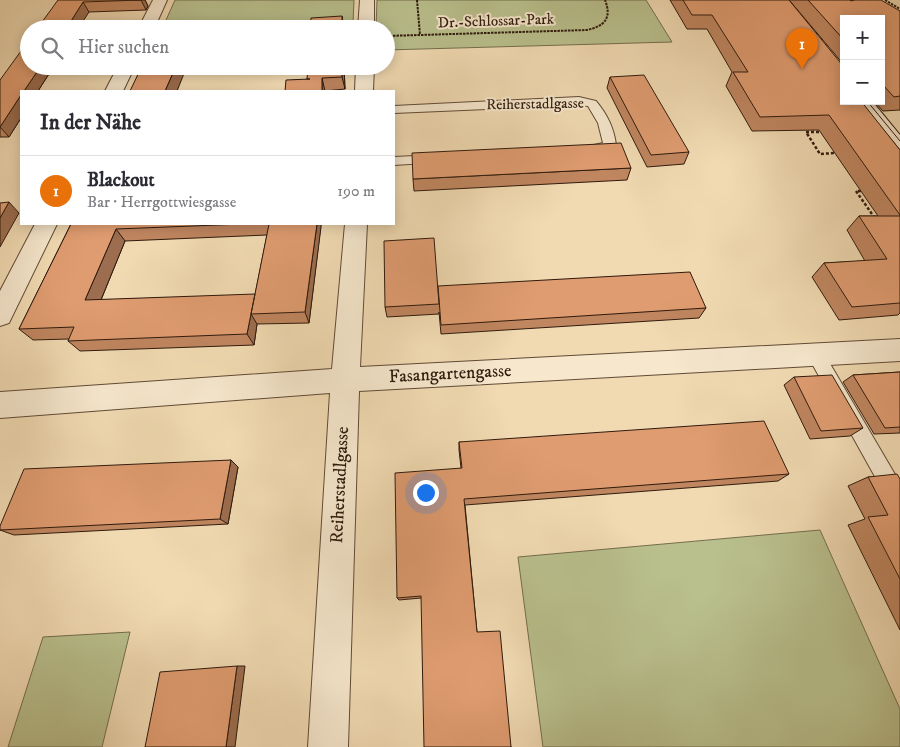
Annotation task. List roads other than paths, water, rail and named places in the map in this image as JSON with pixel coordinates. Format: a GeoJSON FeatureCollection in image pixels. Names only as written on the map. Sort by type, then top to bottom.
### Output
{"type":"FeatureCollection","features":[{"type":"Feature","properties":{"kind":"street"},"geometry":{"type":"LineString","coordinates":[[150,20],[160,0]]}},
{"type":"Feature","properties":{"kind":"street"},"geometry":{"type":"LineString","coordinates":[[367,20],[368,0]]}},
{"type":"Feature","properties":{"kind":"street"},"geometry":{"type":"LineString","coordinates":[[114,90],[122,75]]}},
{"type":"Feature","properties":{"kind":"street"},"geometry":{"type":"LineString","coordinates":[[364,90],[365,75]]}},
{"type":"Feature","properties":{"kind":"street"},"geometry":{"type":"LineString","coordinates":[[865,105],[900,148]]}},
{"type":"Feature","properties":{"kind":"street"},"geometry":{"type":"LineString","coordinates":[[0,316],[46,225]]}},
{"type":"Feature","properties":{"kind":"street","name":"Reiherstadlgasse"},"geometry":{"type":"LineString","coordinates":[[328,747],[345,380],[356,225]]}},
{"type":"Feature","properties":{"kind":"street","name":"Fasangartengasse"},"geometry":{"type":"LineString","coordinates":[[0,405],[345,380],[900,350]]}},
{"type":"Feature","properties":{"kind":"lane","name":"Reiherstadlgasse"},"geometry":{"type":"LineString","coordinates":[[395,110],[579,101],[592,103],[606,128],[610,145],[596,150],[576,151]]}},
{"type":"Feature","properties":{"kind":"lane"},"geometry":{"type":"LineString","coordinates":[[395,161],[451,158]]}},
{"type":"Feature","properties":{"kind":"lane"},"geometry":{"type":"LineString","coordinates":[[816,355],[900,502]]}},
{"type":"Feature","properties":{"kind":"tram line"},"geometry":{"type":"LineString","coordinates":[[870,105],[900,141]]}},
{"type":"Feature","properties":{"kind":"place","name":"Blackout"},"geometry":{"type":"Point","coordinates":[802,69]}}]}
